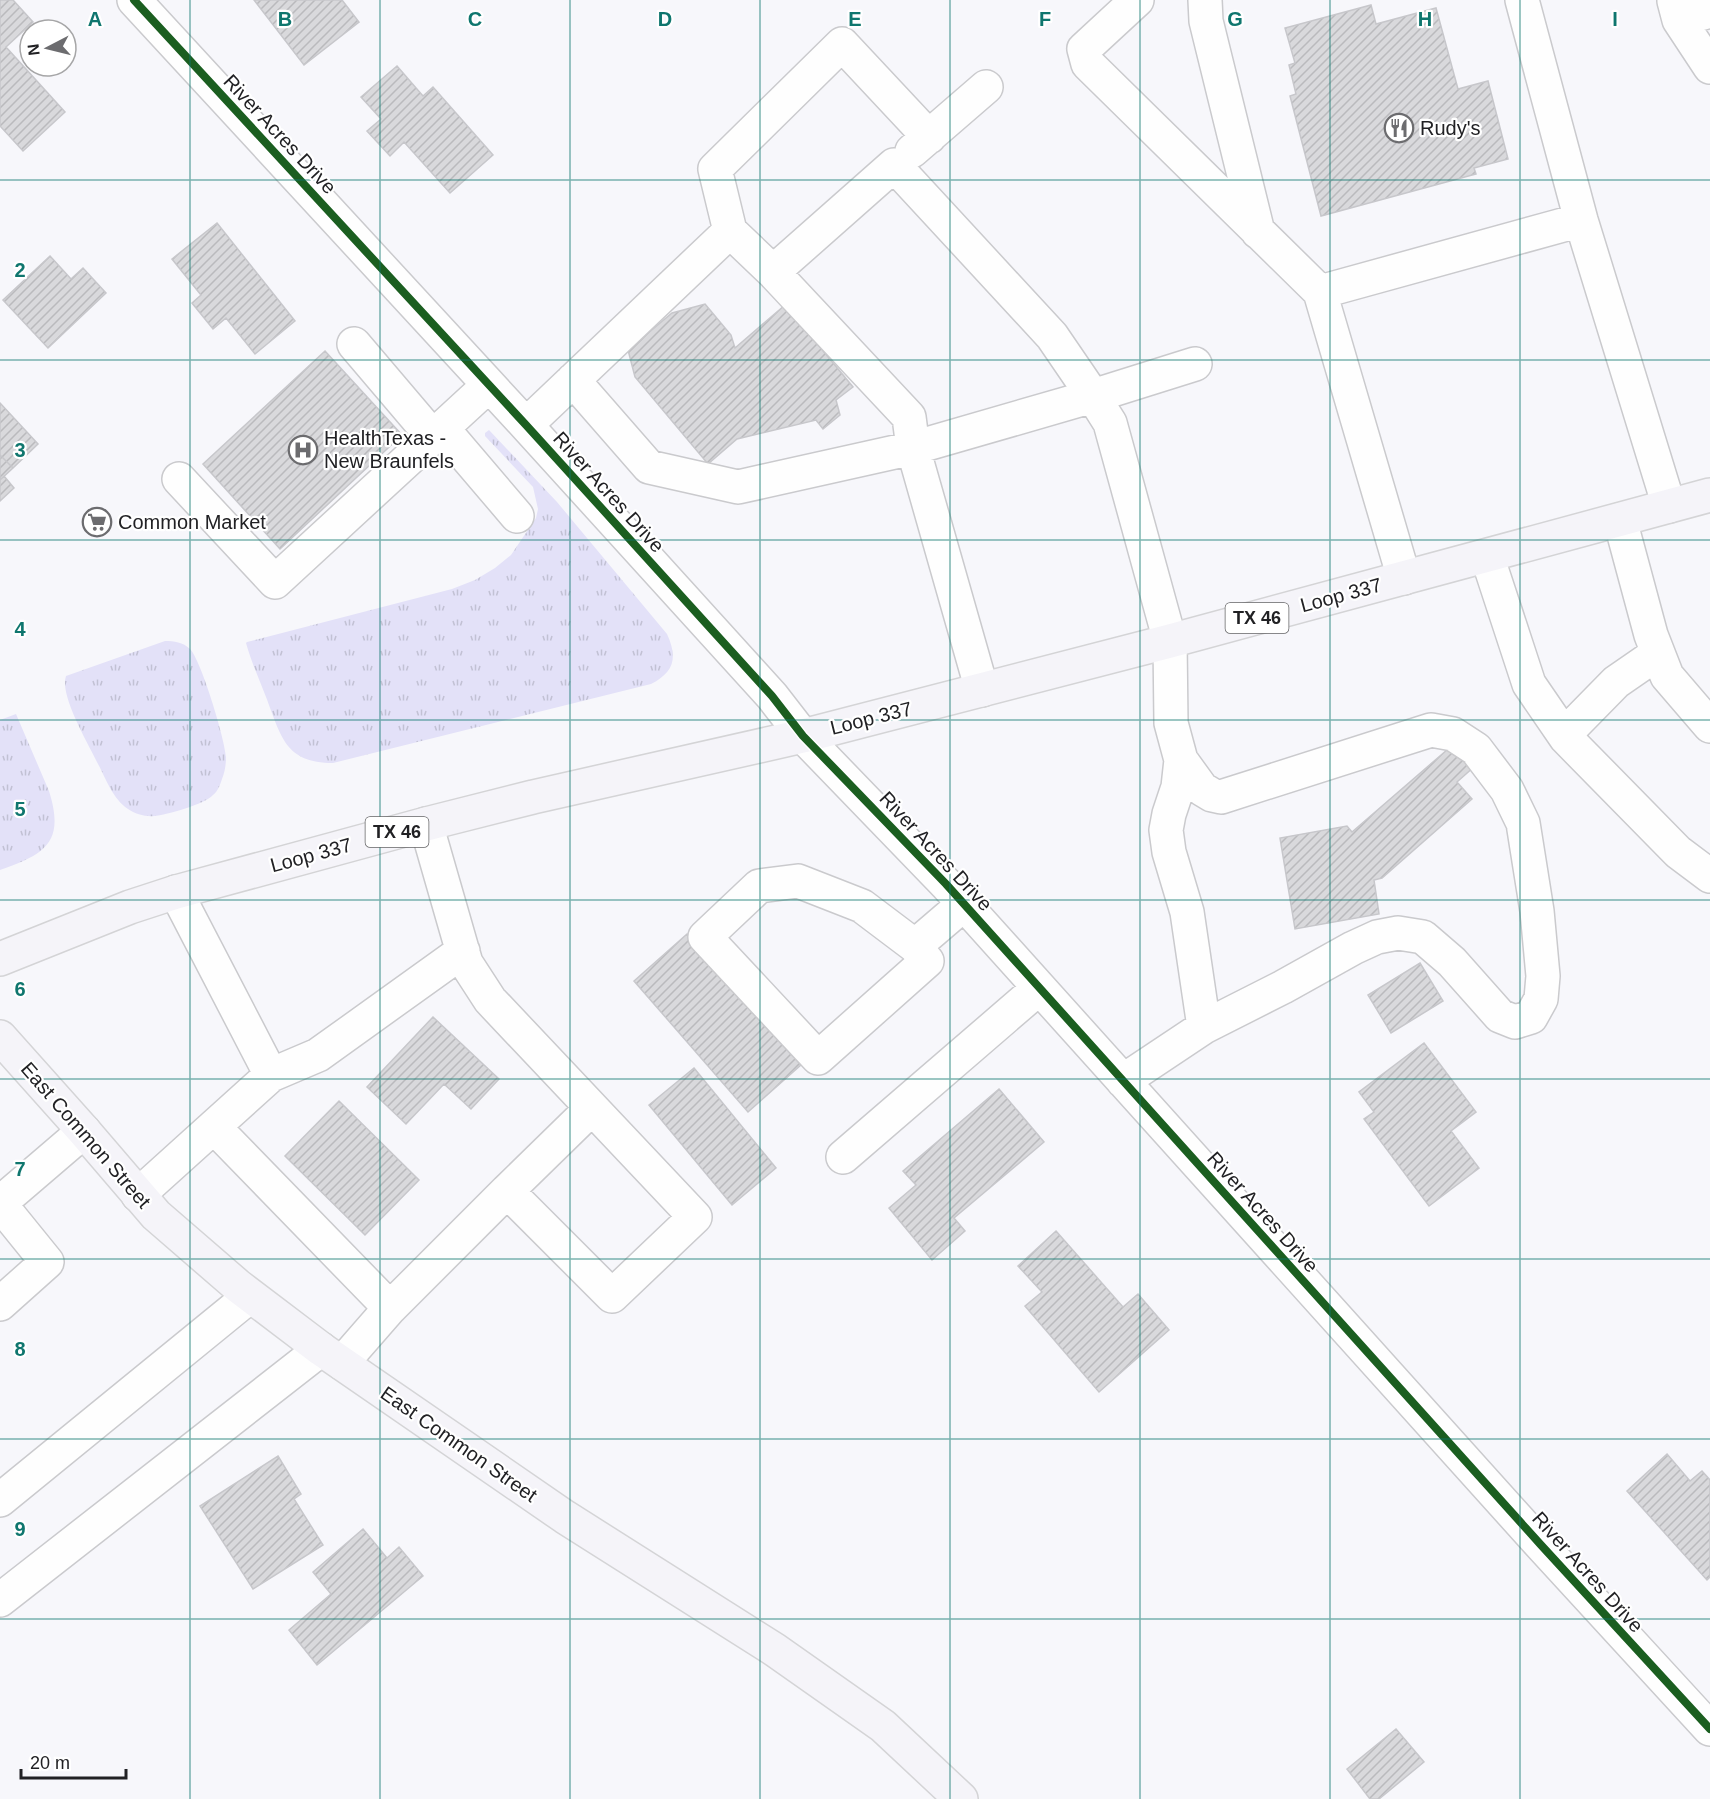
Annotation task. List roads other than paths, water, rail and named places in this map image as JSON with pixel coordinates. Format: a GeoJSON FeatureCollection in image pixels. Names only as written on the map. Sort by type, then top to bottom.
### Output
{"type":"FeatureCollection","features":[{"type":"Feature","properties":{"kind":"main road","name":"Loop 337"},"geometry":{"type":"LineString","coordinates":[[0,959],[176,892],[426,824],[803,735],[1170,642],[1710,495]]}},
{"type":"Feature","properties":{"kind":"main road","name":"East Common Street"},"geometry":{"type":"LineString","coordinates":[[0,1037],[156,1215],[250,1296],[331,1356],[565,1517],[775,1650],[883,1726],[961,1799]]}},
{"type":"Feature","properties":{"kind":"street","name":"River Acres Drive"},"geometry":{"type":"LineString","coordinates":[[134,0],[526,425],[772,696],[803,735],[964,904],[1533,1537],[1710,1729]]}},
{"type":"Feature","properties":{"kind":"street"},"geometry":{"type":"LineString","coordinates":[[1137,0],[1084,49],[1088,64],[1320,292],[1404,578]]}},
{"type":"Feature","properties":{"kind":"street"},"geometry":{"type":"LineString","coordinates":[[1205,0],[1206,21],[1258,232]]}},
{"type":"Feature","properties":{"kind":"street"},"geometry":{"type":"LineString","coordinates":[[1521,0],[1581,220],[1669,506]]}},
{"type":"Feature","properties":{"kind":"street"},"geometry":{"type":"LineString","coordinates":[[1676,10],[1710,11]]}},
{"type":"Feature","properties":{"kind":"street"},"geometry":{"type":"LineString","coordinates":[[1676,10],[1710,67]]}},
{"type":"Feature","properties":{"kind":"street"},"geometry":{"type":"LineString","coordinates":[[929,137],[842,44],[715,169],[729,231],[772,272],[909,417],[913,448],[982,690]]}},
{"type":"Feature","properties":{"kind":"street"},"geometry":{"type":"LineString","coordinates":[[772,272],[986,87]]}},
{"type":"Feature","properties":{"kind":"street"},"geometry":{"type":"LineString","coordinates":[[894,165],[1052,336],[1110,423],[1170,642],[1172,723],[1181,760],[1178,788],[1166,830],[1169,852],[1187,912],[1204,1028]]}},
{"type":"Feature","properties":{"kind":"street"},"geometry":{"type":"LineString","coordinates":[[1320,292],[1581,220]]}},
{"type":"Feature","properties":{"kind":"street"},"geometry":{"type":"LineString","coordinates":[[526,425],[729,231]]}},
{"type":"Feature","properties":{"kind":"street"},"geometry":{"type":"LineString","coordinates":[[354,344],[517,516]]}},
{"type":"Feature","properties":{"kind":"street"},"geometry":{"type":"LineString","coordinates":[[573,380],[649,467],[738,488],[913,448],[1195,364]]}},
{"type":"Feature","properties":{"kind":"street"},"geometry":{"type":"LineString","coordinates":[[179,479],[275,582],[489,385]]}},
{"type":"Feature","properties":{"kind":"street"},"geometry":{"type":"LineString","coordinates":[[1620,519],[1651,635],[1667,676],[1710,726]]}},
{"type":"Feature","properties":{"kind":"street"},"geometry":{"type":"LineString","coordinates":[[1487,556],[1529,684],[1564,735],[1678,852],[1710,876]]}},
{"type":"Feature","properties":{"kind":"street"},"geometry":{"type":"LineString","coordinates":[[1564,735],[1616,682],[1658,653]]}},
{"type":"Feature","properties":{"kind":"street"},"geometry":{"type":"LineString","coordinates":[[1123,1081],[1204,1028],[1377,937],[1398,933],[1423,937],[1452,962],[1500,1016],[1515,1022],[1531,1017],[1541,999],[1543,976],[1537,910],[1522,823],[1508,790],[1476,749],[1453,734],[1431,730],[1221,797],[1202,789],[1181,760]]}},
{"type":"Feature","properties":{"kind":"street"},"geometry":{"type":"LineString","coordinates":[[426,824],[466,963],[490,1000],[695,1217],[612,1296],[507,1191]]}},
{"type":"Feature","properties":{"kind":"street"},"geometry":{"type":"LineString","coordinates":[[798,881],[861,906],[915,946],[927,961],[818,1058],[705,937],[759,886],[798,881]]}},
{"type":"Feature","properties":{"kind":"street"},"geometry":{"type":"LineString","coordinates":[[176,892],[271,1075]]}},
{"type":"Feature","properties":{"kind":"street"},"geometry":{"type":"LineString","coordinates":[[915,946],[964,904]]}},
{"type":"Feature","properties":{"kind":"street"},"geometry":{"type":"LineString","coordinates":[[138,1195],[271,1075],[318,1055],[463,951]]}},
{"type":"Feature","properties":{"kind":"street"},"geometry":{"type":"LineString","coordinates":[[843,1158],[1039,987]]}},
{"type":"Feature","properties":{"kind":"street"},"geometry":{"type":"LineString","coordinates":[[0,1599],[331,1356],[390,1308],[592,1108]]}},
{"type":"Feature","properties":{"kind":"street"},"geometry":{"type":"LineString","coordinates":[[214,1127],[390,1308]]}},
{"type":"Feature","properties":{"kind":"street"},"geometry":{"type":"LineString","coordinates":[[0,1304],[47,1262],[0,1203],[84,1131]]}},
{"type":"Feature","properties":{"kind":"street"},"geometry":{"type":"LineString","coordinates":[[0,1500],[250,1296]]}},
{"type":"Feature","properties":{"kind":"place","name":"Rudy's"},"geometry":{"type":"Point","coordinates":[1399,128]}},
{"type":"Feature","properties":{"kind":"place","name":"HealthTexas - New Braunfels"},"geometry":{"type":"Point","coordinates":[303,450]}},
{"type":"Feature","properties":{"kind":"place","name":"Common Market"},"geometry":{"type":"Point","coordinates":[97,522]}}]}
